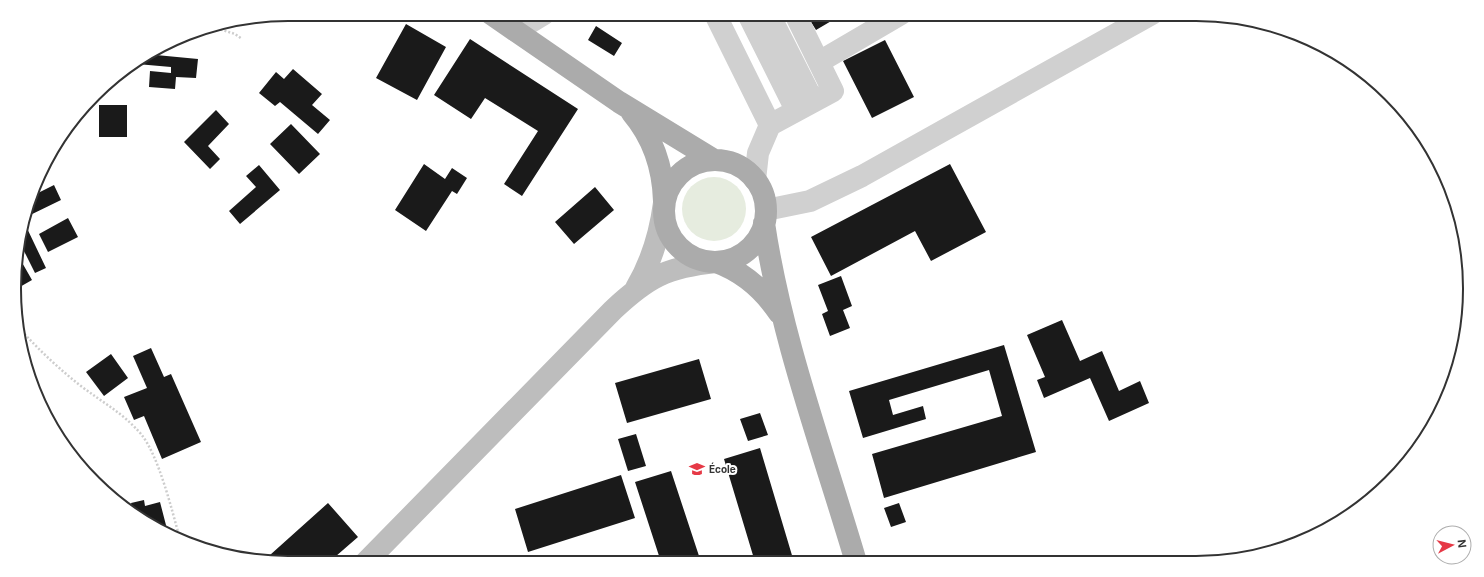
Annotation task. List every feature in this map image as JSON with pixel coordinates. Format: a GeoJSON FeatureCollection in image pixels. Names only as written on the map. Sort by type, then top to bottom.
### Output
{"type":"FeatureCollection","features":[{"type":"Feature","properties":{"kind":"main road"},"geometry":{"type":"LineString","coordinates":[[501,21],[619,102],[714,160]]}},
{"type":"Feature","properties":{"kind":"main road"},"geometry":{"type":"LineString","coordinates":[[619,102],[637,120],[651,141],[660,165],[664,203],[664,221],[671,237],[682,251],[698,259],[716,262],[737,272],[756,285],[772,303],[784,323]]}},
{"type":"Feature","properties":{"kind":"main road"},"geometry":{"type":"LineString","coordinates":[[372,556],[636,288],[647,268],[655,247],[664,203],[672,183],[687,168],[700,162],[714,160],[730,162],[739,167],[755,180],[763,195],[769,257],[784,323],[854,556]]}},
{"type":"Feature","properties":{"kind":"main road"},"geometry":{"type":"LineString","coordinates":[[636,288],[674,269],[733,259],[749,250],[760,235],[765,217]]}},
{"type":"Feature","properties":{"kind":"street"},"geometry":{"type":"LineString","coordinates":[[516,31],[532,21]]}},
{"type":"Feature","properties":{"kind":"street"},"geometry":{"type":"LineString","coordinates":[[718,21],[770,125]]}},
{"type":"Feature","properties":{"kind":"street"},"geometry":{"type":"LineString","coordinates":[[752,21],[804,106]]}},
{"type":"Feature","properties":{"kind":"street"},"geometry":{"type":"LineString","coordinates":[[772,21],[804,106]]}},
{"type":"Feature","properties":{"kind":"street"},"geometry":{"type":"LineString","coordinates":[[755,180],[758,153],[770,125],[833,91],[798,21]]}},
{"type":"Feature","properties":{"kind":"street"},"geometry":{"type":"LineString","coordinates":[[819,62],[889,21]]}},
{"type":"Feature","properties":{"kind":"street"},"geometry":{"type":"LineString","coordinates":[[765,217],[810,201],[862,176],[1139,21]]}},
{"type":"Feature","properties":{"kind":"path"},"geometry":{"type":"LineString","coordinates":[[222,29],[235,34],[242,39]]}},
{"type":"Feature","properties":{"kind":"path"},"geometry":{"type":"LineString","coordinates":[[25,334],[82,386],[123,414],[142,435],[157,464],[178,532]]}},
{"type":"Feature","properties":{"kind":"shaded area"},"geometry":{"type":"Polygon","coordinates":[[[714,177],[732,183],[740,191],[746,209],[740,227],[732,235],[714,241],[696,235],[688,227],[682,209],[688,191],[696,183],[714,177]]]}},
{"type":"Feature","properties":{"kind":"building"},"geometry":{"type":"Polygon","coordinates":[[[810,21],[831,21],[816,30],[810,21]]]}},
{"type":"Feature","properties":{"kind":"building"},"geometry":{"type":"Polygon","coordinates":[[[406,24],[446,47],[417,100],[376,78],[406,24]]]}},
{"type":"Feature","properties":{"kind":"building"},"geometry":{"type":"Polygon","coordinates":[[[596,26],[622,43],[614,56],[588,40],[596,26]]]}},
{"type":"Feature","properties":{"kind":"building"},"geometry":{"type":"Polygon","coordinates":[[[470,39],[578,109],[522,196],[504,184],[538,131],[485,98],[471,119],[434,95],[470,39]]]}},
{"type":"Feature","properties":{"kind":"building"},"geometry":{"type":"Polygon","coordinates":[[[885,40],[914,97],[872,118],[843,61],[885,40]]]}},
{"type":"Feature","properties":{"kind":"building"},"geometry":{"type":"Polygon","coordinates":[[[158,55],[198,59],[196,78],[176,77],[175,89],[149,87],[150,71],[171,73],[171,67],[143,64],[158,55]]]}},
{"type":"Feature","properties":{"kind":"building"},"geometry":{"type":"Polygon","coordinates":[[[293,69],[322,94],[312,105],[330,120],[318,134],[280,102],[275,106],[259,93],[276,72],[284,79],[293,69]]]}},
{"type":"Feature","properties":{"kind":"building"},"geometry":{"type":"Polygon","coordinates":[[[99,105],[127,105],[127,137],[99,137],[99,105]]]}},
{"type":"Feature","properties":{"kind":"building"},"geometry":{"type":"Polygon","coordinates":[[[216,110],[229,124],[208,146],[220,159],[210,169],[184,142],[216,110]]]}},
{"type":"Feature","properties":{"kind":"building"},"geometry":{"type":"Polygon","coordinates":[[[291,124],[320,154],[299,174],[270,144],[291,124]]]}},
{"type":"Feature","properties":{"kind":"building"},"geometry":{"type":"Polygon","coordinates":[[[424,164],[445,179],[452,168],[467,178],[457,194],[452,191],[426,231],[395,210],[424,164]]]}},
{"type":"Feature","properties":{"kind":"building"},"geometry":{"type":"Polygon","coordinates":[[[950,164],[986,232],[931,261],[915,231],[831,276],[811,237],[950,164]]]}},
{"type":"Feature","properties":{"kind":"building"},"geometry":{"type":"Polygon","coordinates":[[[259,165],[280,190],[240,224],[229,211],[256,187],[246,176],[259,165]]]}},
{"type":"Feature","properties":{"kind":"building"},"geometry":{"type":"Polygon","coordinates":[[[54,185],[61,200],[31,214],[39,193],[54,185]]]}},
{"type":"Feature","properties":{"kind":"building"},"geometry":{"type":"Polygon","coordinates":[[[595,187],[614,210],[574,244],[555,222],[595,187]]]}},
{"type":"Feature","properties":{"kind":"building"},"geometry":{"type":"Polygon","coordinates":[[[68,218],[78,237],[48,252],[39,234],[68,218]]]}},
{"type":"Feature","properties":{"kind":"building"},"geometry":{"type":"Polygon","coordinates":[[[28,229],[46,268],[35,273],[24,250],[28,229]]]}},
{"type":"Feature","properties":{"kind":"building"},"geometry":{"type":"Polygon","coordinates":[[[22,263],[32,280],[21,286],[22,263]]]}},
{"type":"Feature","properties":{"kind":"building"},"geometry":{"type":"Polygon","coordinates":[[[841,276],[852,306],[843,310],[850,328],[830,336],[822,314],[828,311],[818,285],[841,276]]]}},
{"type":"Feature","properties":{"kind":"building"},"geometry":{"type":"Polygon","coordinates":[[[1062,320],[1080,361],[1102,351],[1119,391],[1140,381],[1149,403],[1109,421],[1090,378],[1044,398],[1037,380],[1045,377],[1027,335],[1062,320]]]}},
{"type":"Feature","properties":{"kind":"building"},"geometry":{"type":"Polygon","coordinates":[[[1004,345],[1036,452],[884,498],[872,454],[1002,416],[989,370],[889,400],[893,415],[923,406],[926,419],[863,438],[849,391],[1004,345]]]}},
{"type":"Feature","properties":{"kind":"building"},"geometry":{"type":"Polygon","coordinates":[[[151,348],[164,377],[171,374],[201,442],[162,459],[144,416],[134,420],[124,397],[147,388],[133,356],[151,348]]]}},
{"type":"Feature","properties":{"kind":"building"},"geometry":{"type":"Polygon","coordinates":[[[111,354],[128,378],[104,396],[86,372],[111,354]]]}},
{"type":"Feature","properties":{"kind":"building"},"geometry":{"type":"Polygon","coordinates":[[[699,359],[711,399],[627,423],[615,383],[699,359]]]}},
{"type":"Feature","properties":{"kind":"building"},"geometry":{"type":"Polygon","coordinates":[[[760,413],[768,435],[748,441],[740,419],[760,413]]]}},
{"type":"Feature","properties":{"kind":"building"},"geometry":{"type":"Polygon","coordinates":[[[636,434],[646,466],[628,471],[618,439],[636,434]]]}},
{"type":"Feature","properties":{"kind":"building"},"geometry":{"type":"Polygon","coordinates":[[[760,448],[792,556],[753,556],[724,459],[760,448]]]}},
{"type":"Feature","properties":{"kind":"building"},"geometry":{"type":"Polygon","coordinates":[[[671,471],[699,556],[659,556],[635,482],[671,471]]]}},
{"type":"Feature","properties":{"kind":"building"},"geometry":{"type":"Polygon","coordinates":[[[621,475],[635,518],[528,552],[515,509],[621,475]]]}},
{"type":"Feature","properties":{"kind":"building"},"geometry":{"type":"Polygon","coordinates":[[[144,500],[145,506],[160,502],[166,526],[140,511],[131,503],[144,500]]]}},
{"type":"Feature","properties":{"kind":"building"},"geometry":{"type":"Polygon","coordinates":[[[328,503],[358,537],[336,556],[270,555],[328,503]]]}},
{"type":"Feature","properties":{"kind":"building"},"geometry":{"type":"Polygon","coordinates":[[[899,503],[906,522],[891,527],[884,508],[899,503]]]}},
{"type":"Feature","properties":{"kind":"place","name":"École"},"geometry":{"type":"Point","coordinates":[697,469]}}]}
